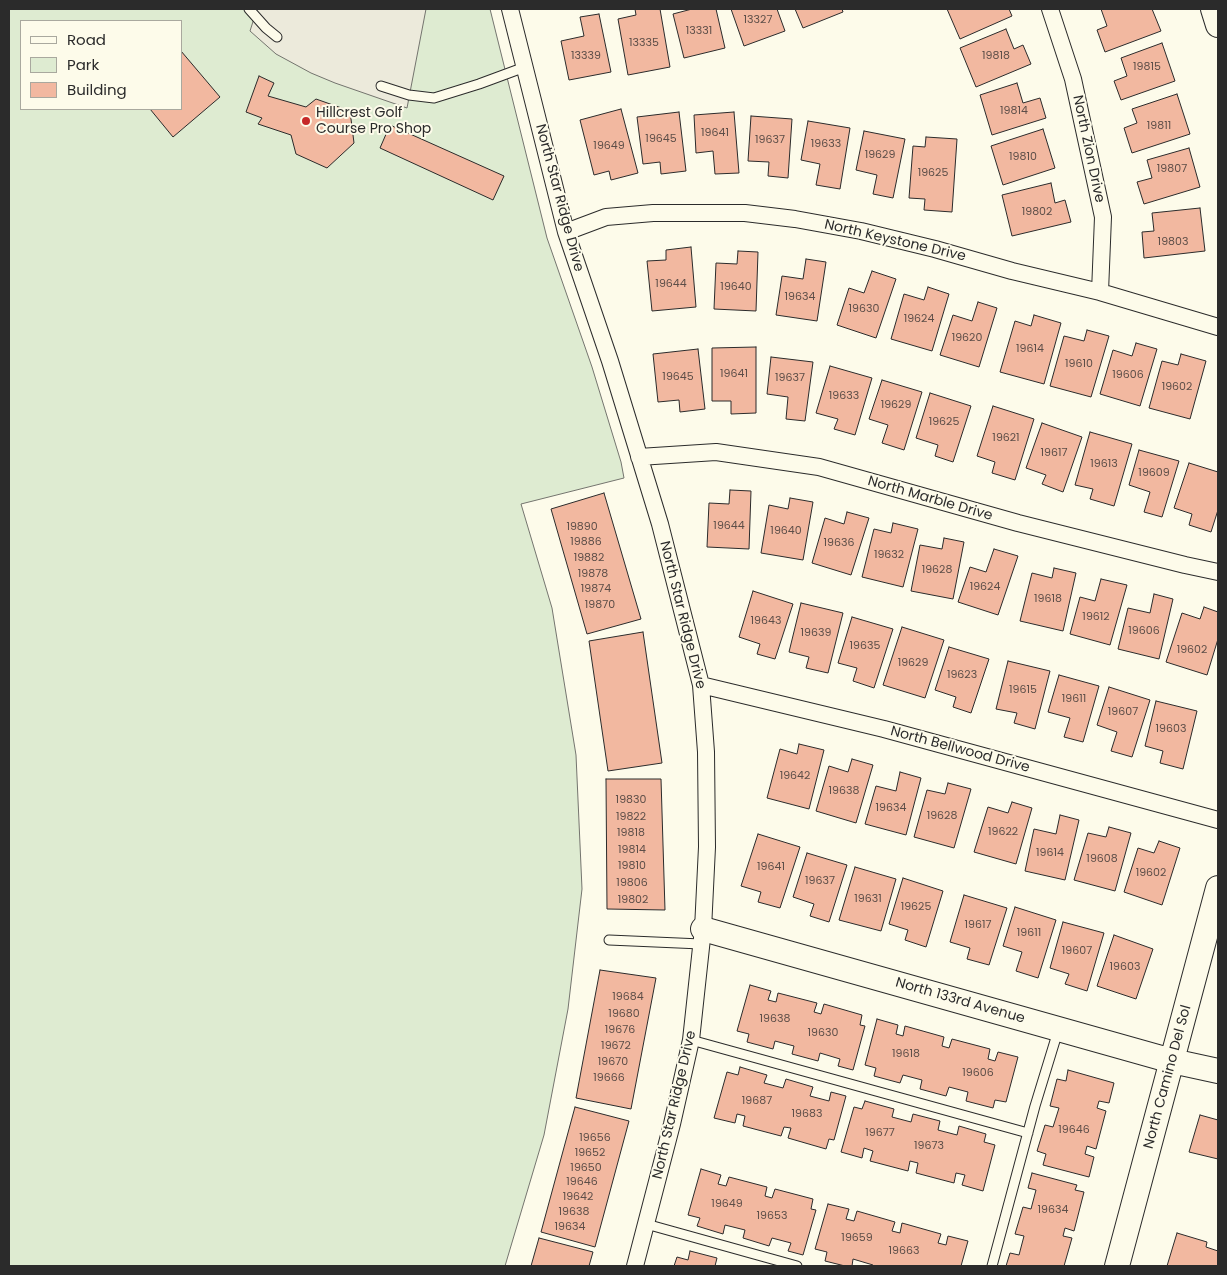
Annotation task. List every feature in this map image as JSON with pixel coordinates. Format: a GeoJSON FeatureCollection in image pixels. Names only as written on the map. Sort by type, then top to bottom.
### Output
{"type":"FeatureCollection","features":[{"type":"Feature","properties":{"kind":"street","name":"North Star Ridge Drive"},"geometry":{"type":"LineString","coordinates":[[510,9],[566,232],[610,361],[660,524],[701,685],[706,752],[707,847],[702,937],[691,1040],[672,1124],[635,1266]]}},
{"type":"Feature","properties":{"kind":"street","name":"North Zion Drive"},"geometry":{"type":"LineString","coordinates":[[1050,9],[1073,79],[1103,217],[1100,292]]}},
{"type":"Feature","properties":{"kind":"street"},"geometry":{"type":"LineString","coordinates":[[1213,9],[1218,25]]}},
{"type":"Feature","properties":{"kind":"street","name":"North Keystone Drive"},"geometry":{"type":"LineString","coordinates":[[566,232],[606,217],[653,213],[745,213],[795,219],[861,231],[1100,292],[1218,327]]}},
{"type":"Feature","properties":{"kind":"street","name":"North Marble Drive"},"geometry":{"type":"LineString","coordinates":[[639,457],[716,452],[819,467],[1018,523],[1218,572]]}},
{"type":"Feature","properties":{"kind":"street","name":"North Bellwood Drive"},"geometry":{"type":"LineString","coordinates":[[701,685],[884,729],[1218,820]]}},
{"type":"Feature","properties":{"kind":"street","name":"North Camino Del Sol"},"geometry":{"type":"LineString","coordinates":[[1117,1266],[1218,888]]}},
{"type":"Feature","properties":{"kind":"street","name":"North 133rd Avenue"},"geometry":{"type":"LineString","coordinates":[[702,937],[1059,1028],[1172,1061],[1218,1071]]}},
{"type":"Feature","properties":{"kind":"lane"},"geometry":{"type":"LineString","coordinates":[[249,9],[277,37]]}},
{"type":"Feature","properties":{"kind":"lane"},"geometry":{"type":"LineString","coordinates":[[381,86],[409,95],[434,98],[479,84],[525,66]]}},
{"type":"Feature","properties":{"kind":"lane"},"geometry":{"type":"LineString","coordinates":[[609,940],[702,937]]}},
{"type":"Feature","properties":{"kind":"lane"},"geometry":{"type":"LineString","coordinates":[[992,1266],[1035,1106],[1059,1028]]}},
{"type":"Feature","properties":{"kind":"lane"},"geometry":{"type":"LineString","coordinates":[[691,1040],[1028,1133]]}},
{"type":"Feature","properties":{"kind":"lane"},"geometry":{"type":"LineString","coordinates":[[646,1224],[797,1266]]}},
{"type":"Feature","properties":{"kind":"green space"},"geometry":{"type":"Polygon","coordinates":[[[9,9],[490,9],[547,238],[592,367],[621,462],[624,478],[521,504],[552,608],[576,755],[582,889],[568,1009],[544,1135],[505,1266],[9,1266],[9,9]]]}},
{"type":"Feature","properties":{"kind":"shaded area"},"geometry":{"type":"Polygon","coordinates":[[[257,9],[426,9],[407,108],[335,83],[311,73],[276,54],[250,31],[257,9]]]}},
{"type":"Feature","properties":{"kind":"building"},"geometry":{"type":"Polygon","coordinates":[[[635,9],[660,9],[670,67],[628,75],[618,19],[636,15],[635,9]]]}},
{"type":"Feature","properties":{"kind":"building"},"geometry":{"type":"Polygon","coordinates":[[[692,9],[716,9],[725,48],[684,58],[673,14],[692,9]]]}},
{"type":"Feature","properties":{"kind":"building"},"geometry":{"type":"Polygon","coordinates":[[[731,9],[777,9],[785,31],[744,46],[731,9]]]}},
{"type":"Feature","properties":{"kind":"building"},"geometry":{"type":"Polygon","coordinates":[[[795,9],[842,9],[843,12],[803,28],[795,9]]]}},
{"type":"Feature","properties":{"kind":"building"},"geometry":{"type":"Polygon","coordinates":[[[947,9],[1009,9],[1012,16],[960,39],[947,9]]]}},
{"type":"Feature","properties":{"kind":"building"},"geometry":{"type":"Polygon","coordinates":[[[1101,9],[1152,9],[1161,31],[1105,52],[1097,30],[1107,26],[1101,9]]]}},
{"type":"Feature","properties":{"kind":"building"},"geometry":{"type":"Polygon","coordinates":[[[599,14],[611,72],[569,80],[561,41],[584,36],[580,17],[599,14]]]}},
{"type":"Feature","properties":{"kind":"building"},"geometry":{"type":"Polygon","coordinates":[[[1006,29],[1014,49],[1023,45],[1031,64],[976,87],[960,48],[1006,29]]]}},
{"type":"Feature","properties":{"kind":"building"},"geometry":{"type":"Polygon","coordinates":[[[1162,43],[1175,81],[1121,100],[1114,81],[1127,76],[1121,58],[1162,43]]]}},
{"type":"Feature","properties":{"kind":"building"},"geometry":{"type":"Polygon","coordinates":[[[182,52],[220,97],[173,137],[151,110],[182,110],[182,52]]]}},
{"type":"Feature","properties":{"kind":"building","name":"Hillcrest Golf Course Pro Shop"},"geometry":{"type":"Polygon","coordinates":[[[259,76],[274,83],[268,96],[306,107],[316,99],[350,111],[354,143],[327,168],[296,154],[291,135],[258,124],[262,118],[246,112],[259,76]]]}},
{"type":"Feature","properties":{"kind":"building"},"geometry":{"type":"Polygon","coordinates":[[[1017,83],[1023,103],[1040,98],[1046,118],[992,135],[980,95],[1017,83]]]}},
{"type":"Feature","properties":{"kind":"building"},"geometry":{"type":"Polygon","coordinates":[[[1177,94],[1190,134],[1132,153],[1124,128],[1137,123],[1132,109],[1177,94]]]}},
{"type":"Feature","properties":{"kind":"building"},"geometry":{"type":"Polygon","coordinates":[[[621,109],[638,173],[611,180],[609,171],[594,175],[580,120],[621,109]]]}},
{"type":"Feature","properties":{"kind":"building"},"geometry":{"type":"Polygon","coordinates":[[[679,112],[686,171],[661,174],[660,162],[643,164],[637,117],[679,112]]]}},
{"type":"Feature","properties":{"kind":"building"},"geometry":{"type":"Polygon","coordinates":[[[734,112],[739,173],[715,174],[713,151],[696,153],[694,115],[734,112]]]}},
{"type":"Feature","properties":{"kind":"building"},"geometry":{"type":"Polygon","coordinates":[[[751,116],[792,119],[788,178],[768,176],[769,162],[748,161],[751,116]]]}},
{"type":"Feature","properties":{"kind":"building"},"geometry":{"type":"Polygon","coordinates":[[[808,121],[850,128],[840,189],[816,185],[820,164],[801,160],[808,121]]]}},
{"type":"Feature","properties":{"kind":"building"},"geometry":{"type":"Polygon","coordinates":[[[390,125],[504,176],[493,200],[380,148],[390,125]]]}},
{"type":"Feature","properties":{"kind":"building"},"geometry":{"type":"Polygon","coordinates":[[[1043,129],[1055,168],[1003,185],[991,146],[1043,129]]]}},
{"type":"Feature","properties":{"kind":"building"},"geometry":{"type":"Polygon","coordinates":[[[864,131],[905,139],[893,198],[873,194],[877,175],[856,170],[864,131]]]}},
{"type":"Feature","properties":{"kind":"building"},"geometry":{"type":"Polygon","coordinates":[[[926,137],[957,139],[952,212],[924,210],[925,199],[909,198],[913,146],[925,147],[926,137]]]}},
{"type":"Feature","properties":{"kind":"building"},"geometry":{"type":"Polygon","coordinates":[[[1189,148],[1200,187],[1144,204],[1137,182],[1152,178],[1147,160],[1189,148]]]}},
{"type":"Feature","properties":{"kind":"building"},"geometry":{"type":"Polygon","coordinates":[[[1051,183],[1055,203],[1065,200],[1071,222],[1012,236],[1002,195],[1051,183]]]}},
{"type":"Feature","properties":{"kind":"building"},"geometry":{"type":"Polygon","coordinates":[[[1200,208],[1205,251],[1144,258],[1142,232],[1154,231],[1152,213],[1200,208]]]}},
{"type":"Feature","properties":{"kind":"building"},"geometry":{"type":"Polygon","coordinates":[[[691,247],[696,307],[652,311],[647,261],[666,260],[666,250],[691,247]]]}},
{"type":"Feature","properties":{"kind":"building"},"geometry":{"type":"Polygon","coordinates":[[[738,251],[758,252],[756,311],[714,309],[716,263],[737,264],[738,251]]]}},
{"type":"Feature","properties":{"kind":"building"},"geometry":{"type":"Polygon","coordinates":[[[806,259],[826,262],[817,321],[776,315],[782,276],[803,279],[806,259]]]}},
{"type":"Feature","properties":{"kind":"building"},"geometry":{"type":"Polygon","coordinates":[[[872,271],[896,279],[876,338],[837,325],[849,288],[864,293],[872,271]]]}},
{"type":"Feature","properties":{"kind":"building"},"geometry":{"type":"Polygon","coordinates":[[[928,287],[949,294],[932,351],[891,339],[904,294],[924,300],[928,287]]]}},
{"type":"Feature","properties":{"kind":"building"},"geometry":{"type":"Polygon","coordinates":[[[978,302],[997,308],[979,367],[940,355],[953,315],[972,321],[978,302]]]}},
{"type":"Feature","properties":{"kind":"building"},"geometry":{"type":"Polygon","coordinates":[[[1034,315],[1061,323],[1044,384],[1000,372],[1015,321],[1031,326],[1034,315]]]}},
{"type":"Feature","properties":{"kind":"building"},"geometry":{"type":"Polygon","coordinates":[[[1087,330],[1109,336],[1091,397],[1050,386],[1064,336],[1084,341],[1087,330]]]}},
{"type":"Feature","properties":{"kind":"building"},"geometry":{"type":"Polygon","coordinates":[[[1136,343],[1157,349],[1140,406],[1100,394],[1113,350],[1132,356],[1136,343]]]}},
{"type":"Feature","properties":{"kind":"building"},"geometry":{"type":"Polygon","coordinates":[[[756,347],[756,413],[731,414],[731,401],[712,401],[712,348],[756,347]]]}},
{"type":"Feature","properties":{"kind":"building"},"geometry":{"type":"Polygon","coordinates":[[[698,349],[705,409],[680,412],[679,400],[658,402],[653,354],[698,349]]]}},
{"type":"Feature","properties":{"kind":"building"},"geometry":{"type":"Polygon","coordinates":[[[1181,354],[1206,361],[1190,419],[1149,408],[1162,361],[1178,365],[1181,354]]]}},
{"type":"Feature","properties":{"kind":"building"},"geometry":{"type":"Polygon","coordinates":[[[771,357],[813,362],[805,421],[786,419],[788,397],[767,394],[771,357]]]}},
{"type":"Feature","properties":{"kind":"building"},"geometry":{"type":"Polygon","coordinates":[[[830,366],[872,378],[855,435],[834,429],[838,419],[816,413],[830,366]]]}},
{"type":"Feature","properties":{"kind":"building"},"geometry":{"type":"Polygon","coordinates":[[[882,380],[922,392],[904,450],[882,443],[888,425],[869,419],[882,380]]]}},
{"type":"Feature","properties":{"kind":"building"},"geometry":{"type":"Polygon","coordinates":[[[930,393],[971,406],[953,462],[935,456],[938,445],[916,438],[930,393]]]}},
{"type":"Feature","properties":{"kind":"building"},"geometry":{"type":"Polygon","coordinates":[[[993,406],[1034,419],[1015,480],[992,473],[995,462],[977,456],[993,406]]]}},
{"type":"Feature","properties":{"kind":"building"},"geometry":{"type":"Polygon","coordinates":[[[1042,423],[1082,437],[1063,492],[1042,484],[1046,475],[1026,468],[1042,423]]]}},
{"type":"Feature","properties":{"kind":"building"},"geometry":{"type":"Polygon","coordinates":[[[1090,432],[1132,444],[1114,506],[1090,499],[1093,489],[1075,485],[1090,432]]]}},
{"type":"Feature","properties":{"kind":"building"},"geometry":{"type":"Polygon","coordinates":[[[1139,450],[1179,461],[1162,517],[1144,512],[1150,492],[1129,485],[1139,450]]]}},
{"type":"Feature","properties":{"kind":"building"},"geometry":{"type":"Polygon","coordinates":[[[1189,463],[1218,472],[1218,510],[1211,532],[1189,525],[1192,514],[1174,508],[1189,463]]]}},
{"type":"Feature","properties":{"kind":"building"},"geometry":{"type":"Polygon","coordinates":[[[730,490],[751,491],[749,549],[707,547],[709,503],[729,504],[730,490]]]}},
{"type":"Feature","properties":{"kind":"building"},"geometry":{"type":"Polygon","coordinates":[[[604,493],[641,619],[587,634],[551,509],[604,493]]]}},
{"type":"Feature","properties":{"kind":"building"},"geometry":{"type":"Polygon","coordinates":[[[790,498],[813,502],[803,560],[761,553],[769,505],[788,509],[790,498]]]}},
{"type":"Feature","properties":{"kind":"building"},"geometry":{"type":"Polygon","coordinates":[[[847,512],[869,518],[851,575],[812,563],[825,518],[844,524],[847,512]]]}},
{"type":"Feature","properties":{"kind":"building"},"geometry":{"type":"Polygon","coordinates":[[[893,523],[918,529],[903,587],[862,577],[874,529],[891,533],[893,523]]]}},
{"type":"Feature","properties":{"kind":"building"},"geometry":{"type":"Polygon","coordinates":[[[944,538],[964,542],[953,599],[911,591],[920,545],[942,549],[944,538]]]}},
{"type":"Feature","properties":{"kind":"building"},"geometry":{"type":"Polygon","coordinates":[[[994,549],[1018,556],[998,615],[958,602],[970,567],[986,572],[994,549]]]}},
{"type":"Feature","properties":{"kind":"building"},"geometry":{"type":"Polygon","coordinates":[[[1054,568],[1076,573],[1063,631],[1020,621],[1032,573],[1052,578],[1054,568]]]}},
{"type":"Feature","properties":{"kind":"building"},"geometry":{"type":"Polygon","coordinates":[[[1101,579],[1127,585],[1110,645],[1070,634],[1080,597],[1095,601],[1101,579]]]}},
{"type":"Feature","properties":{"kind":"building"},"geometry":{"type":"Polygon","coordinates":[[[753,591],[793,604],[775,659],[757,654],[760,644],[739,637],[753,591]]]}},
{"type":"Feature","properties":{"kind":"building"},"geometry":{"type":"Polygon","coordinates":[[[1154,594],[1173,599],[1159,659],[1118,649],[1128,608],[1150,613],[1154,594]]]}},
{"type":"Feature","properties":{"kind":"building"},"geometry":{"type":"Polygon","coordinates":[[[801,603],[843,613],[828,673],[806,668],[809,657],[789,652],[801,603]]]}},
{"type":"Feature","properties":{"kind":"building"},"geometry":{"type":"Polygon","coordinates":[[[1204,607],[1218,612],[1218,639],[1207,675],[1166,662],[1182,613],[1200,619],[1204,607]]]}},
{"type":"Feature","properties":{"kind":"building"},"geometry":{"type":"Polygon","coordinates":[[[852,617],[893,629],[874,688],[853,681],[857,668],[838,663],[852,617]]]}},
{"type":"Feature","properties":{"kind":"building"},"geometry":{"type":"Polygon","coordinates":[[[902,627],[944,640],[925,698],[883,685],[902,627]]]}},
{"type":"Feature","properties":{"kind":"building"},"geometry":{"type":"Polygon","coordinates":[[[643,632],[662,763],[608,771],[589,641],[643,632]]]}},
{"type":"Feature","properties":{"kind":"building"},"geometry":{"type":"Polygon","coordinates":[[[949,647],[989,659],[971,713],[953,707],[956,697],[935,690],[949,647]]]}},
{"type":"Feature","properties":{"kind":"building"},"geometry":{"type":"Polygon","coordinates":[[[1008,661],[1050,671],[1035,729],[1014,723],[1017,713],[996,709],[1008,661]]]}},
{"type":"Feature","properties":{"kind":"building"},"geometry":{"type":"Polygon","coordinates":[[[1059,675],[1099,686],[1083,742],[1064,737],[1070,718],[1048,712],[1059,675]]]}},
{"type":"Feature","properties":{"kind":"building"},"geometry":{"type":"Polygon","coordinates":[[[1109,687],[1150,700],[1132,757],[1111,751],[1117,732],[1097,725],[1109,687]]]}},
{"type":"Feature","properties":{"kind":"building"},"geometry":{"type":"Polygon","coordinates":[[[1156,701],[1197,711],[1183,769],[1160,763],[1163,751],[1145,746],[1156,701]]]}},
{"type":"Feature","properties":{"kind":"building"},"geometry":{"type":"Polygon","coordinates":[[[799,744],[824,750],[809,809],[767,798],[780,749],[797,754],[799,744]]]}},
{"type":"Feature","properties":{"kind":"building"},"geometry":{"type":"Polygon","coordinates":[[[852,759],[873,765],[856,823],[816,811],[829,766],[848,772],[852,759]]]}},
{"type":"Feature","properties":{"kind":"building"},"geometry":{"type":"Polygon","coordinates":[[[900,772],[921,778],[906,835],[865,824],[876,786],[896,791],[900,772]]]}},
{"type":"Feature","properties":{"kind":"building"},"geometry":{"type":"Polygon","coordinates":[[[606,779],[661,779],[665,910],[607,909],[606,779]]]}},
{"type":"Feature","properties":{"kind":"building"},"geometry":{"type":"Polygon","coordinates":[[[948,783],[971,789],[954,848],[914,837],[927,790],[945,794],[948,783]]]}},
{"type":"Feature","properties":{"kind":"building"},"geometry":{"type":"Polygon","coordinates":[[[1012,802],[1032,808],[1016,864],[974,852],[988,807],[1008,813],[1012,802]]]}},
{"type":"Feature","properties":{"kind":"building"},"geometry":{"type":"Polygon","coordinates":[[[1060,815],[1079,820],[1065,880],[1025,871],[1034,829],[1056,834],[1060,815]]]}},
{"type":"Feature","properties":{"kind":"building"},"geometry":{"type":"Polygon","coordinates":[[[1109,827],[1131,833],[1115,891],[1074,880],[1088,833],[1106,837],[1109,827]]]}},
{"type":"Feature","properties":{"kind":"building"},"geometry":{"type":"Polygon","coordinates":[[[758,834],[800,847],[780,908],[758,902],[761,892],[741,886],[758,834]]]}},
{"type":"Feature","properties":{"kind":"building"},"geometry":{"type":"Polygon","coordinates":[[[1159,841],[1180,848],[1162,905],[1124,892],[1138,848],[1154,853],[1159,841]]]}},
{"type":"Feature","properties":{"kind":"building"},"geometry":{"type":"Polygon","coordinates":[[[807,853],[847,865],[829,922],[810,916],[814,904],[793,897],[807,853]]]}},
{"type":"Feature","properties":{"kind":"building"},"geometry":{"type":"Polygon","coordinates":[[[855,867],[896,879],[881,931],[839,920],[855,867]]]}},
{"type":"Feature","properties":{"kind":"building"},"geometry":{"type":"Polygon","coordinates":[[[903,878],[943,891],[926,947],[905,940],[908,930],[889,924],[903,878]]]}},
{"type":"Feature","properties":{"kind":"building"},"geometry":{"type":"Polygon","coordinates":[[[964,895],[1007,908],[989,965],[967,959],[970,948],[950,942],[964,895]]]}},
{"type":"Feature","properties":{"kind":"building"},"geometry":{"type":"Polygon","coordinates":[[[1015,907],[1056,920],[1038,978],[1016,971],[1022,952],[1003,946],[1015,907]]]}},
{"type":"Feature","properties":{"kind":"building"},"geometry":{"type":"Polygon","coordinates":[[[1063,922],[1104,933],[1087,991],[1065,984],[1069,974],[1050,968],[1063,922]]]}},
{"type":"Feature","properties":{"kind":"building"},"geometry":{"type":"Polygon","coordinates":[[[1114,935],[1153,949],[1136,999],[1097,986],[1114,935]]]}},
{"type":"Feature","properties":{"kind":"building"},"geometry":{"type":"Polygon","coordinates":[[[600,970],[656,978],[631,1109],[576,1098],[600,970]]]}},
{"type":"Feature","properties":{"kind":"building"},"geometry":{"type":"Polygon","coordinates":[[[750,985],[771,991],[768,1000],[776,1002],[778,993],[817,1003],[814,1012],[821,1014],[824,1004],[862,1015],[860,1025],[865,1026],[853,1070],[838,1066],[840,1059],[820,1053],[818,1061],[792,1054],[794,1046],[775,1041],[773,1049],[747,1042],[749,1034],[737,1031],[750,985]]]}},
{"type":"Feature","properties":{"kind":"building"},"geometry":{"type":"Polygon","coordinates":[[[877,1019],[898,1025],[896,1034],[903,1036],[905,1026],[944,1037],[942,1046],[949,1048],[952,1039],[990,1049],[988,1059],[995,1061],[998,1052],[1018,1057],[1006,1102],[995,1100],[993,1108],[966,1101],[968,1092],[949,1087],[946,1096],[920,1089],[922,1080],[903,1075],[900,1083],[874,1076],[876,1068],[865,1065],[877,1019]]]}},
{"type":"Feature","properties":{"kind":"building"},"geometry":{"type":"Polygon","coordinates":[[[740,1067],[767,1075],[764,1083],[783,1088],[786,1079],[813,1087],[810,1096],[829,1101],[831,1092],[846,1096],[834,1140],[829,1139],[826,1149],[788,1138],[791,1128],[784,1127],[781,1136],[743,1126],[745,1116],[737,1114],[735,1123],[714,1118],[727,1072],[738,1075],[740,1067]]]}},
{"type":"Feature","properties":{"kind":"building"},"geometry":{"type":"Polygon","coordinates":[[[1068,1070],[1114,1083],[1109,1103],[1099,1101],[1097,1108],[1106,1111],[1096,1149],[1087,1146],[1085,1154],[1094,1157],[1089,1177],[1043,1165],[1046,1154],[1037,1151],[1045,1125],[1053,1127],[1059,1108],[1050,1106],[1057,1079],[1066,1081],[1068,1070]]]}},
{"type":"Feature","properties":{"kind":"building"},"geometry":{"type":"Polygon","coordinates":[[[865,1101],[894,1109],[892,1117],[911,1122],[913,1114],[940,1121],[938,1130],[957,1135],[959,1126],[986,1134],[984,1142],[995,1145],[983,1191],[962,1185],[965,1175],[956,1173],[954,1183],[916,1173],[918,1163],[910,1161],[908,1171],[870,1161],[873,1151],[864,1148],[862,1158],[841,1152],[854,1107],[862,1109],[865,1101]]]}},
{"type":"Feature","properties":{"kind":"building"},"geometry":{"type":"Polygon","coordinates":[[[575,1107],[629,1121],[595,1247],[541,1232],[575,1107]]]}},
{"type":"Feature","properties":{"kind":"building"},"geometry":{"type":"Polygon","coordinates":[[[1200,1115],[1218,1120],[1218,1159],[1189,1152],[1200,1115]]]}},
{"type":"Feature","properties":{"kind":"building"},"geometry":{"type":"Polygon","coordinates":[[[701,1169],[721,1175],[718,1184],[726,1186],[729,1177],[767,1187],[765,1196],[772,1198],[775,1189],[813,1199],[811,1209],[816,1210],[803,1255],[788,1251],[791,1243],[772,1238],[769,1246],[743,1238],[745,1230],[725,1225],[723,1234],[697,1226],[700,1218],[688,1215],[701,1169]]]}},
{"type":"Feature","properties":{"kind":"building"},"geometry":{"type":"Polygon","coordinates":[[[1032,1173],[1077,1185],[1075,1190],[1084,1192],[1074,1231],[1065,1228],[1063,1236],[1072,1238],[1064,1266],[1006,1266],[1010,1253],[1019,1255],[1024,1236],[1015,1234],[1023,1207],[1031,1209],[1036,1190],[1028,1188],[1032,1173]]]}},
{"type":"Feature","properties":{"kind":"building"},"geometry":{"type":"Polygon","coordinates":[[[828,1204],[849,1209],[846,1219],[854,1221],[857,1211],[895,1222],[892,1231],[900,1233],[902,1223],[941,1234],[938,1243],[946,1245],[948,1236],[968,1241],[961,1266],[872,1266],[853,1259],[852,1266],[845,1266],[825,1261],[827,1252],[815,1249],[828,1204]]]}},
{"type":"Feature","properties":{"kind":"building"},"geometry":{"type":"Polygon","coordinates":[[[1177,1233],[1207,1242],[1206,1247],[1218,1251],[1218,1266],[1167,1266],[1177,1233]]]}},
{"type":"Feature","properties":{"kind":"building"},"geometry":{"type":"Polygon","coordinates":[[[539,1238],[593,1252],[589,1266],[531,1266],[539,1238]]]}},
{"type":"Feature","properties":{"kind":"building"},"geometry":{"type":"Polygon","coordinates":[[[690,1251],[717,1258],[715,1266],[674,1266],[677,1257],[688,1260],[690,1251]]]}},
{"type":"Feature","properties":{"kind":"place","name":"Hillcrest Golf Course Pro Shop"},"geometry":{"type":"Point","coordinates":[306,121]}}]}
